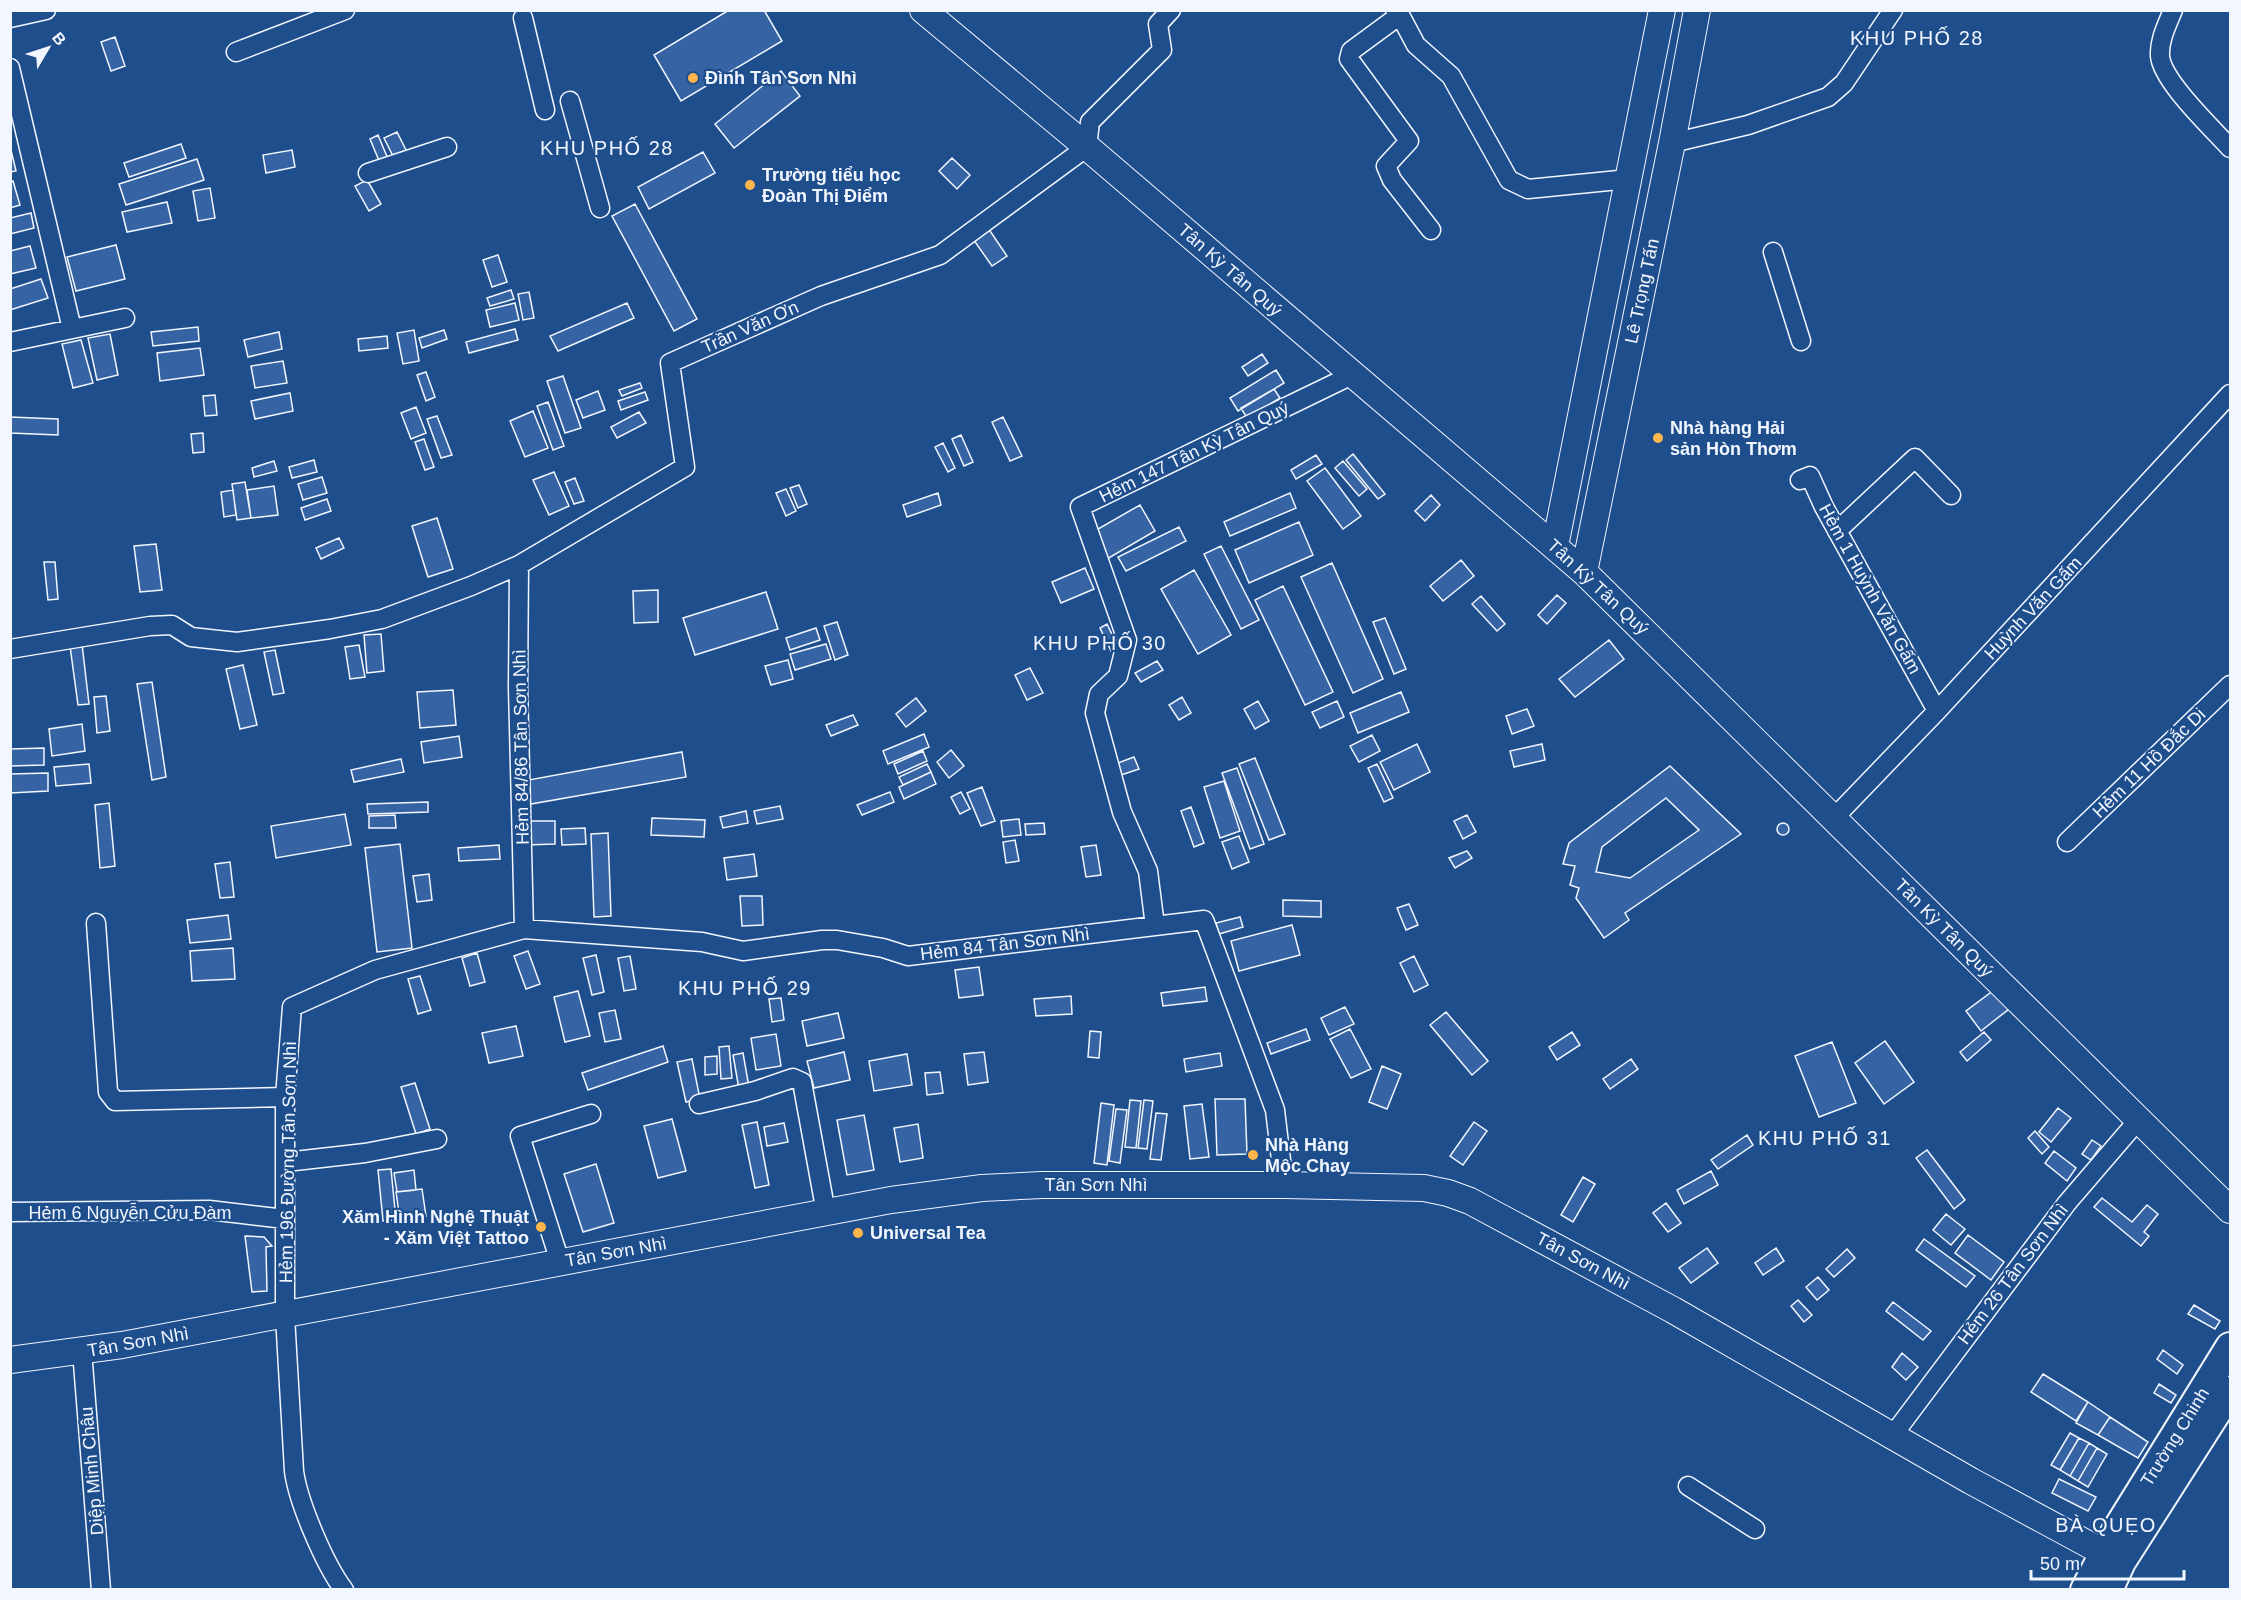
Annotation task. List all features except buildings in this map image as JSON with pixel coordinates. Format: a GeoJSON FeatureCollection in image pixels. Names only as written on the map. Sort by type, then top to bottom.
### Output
{"type":"FeatureCollection","features":[{"type":"Feature","properties":{"kind":"main road","name":"Lê Trọng Tấn"},"geometry":{"type":"LineString","coordinates":[[1555,546],[1662,10]]}},
{"type":"Feature","properties":{"kind":"main road","name":"Lê Trọng Tấn"},"geometry":{"type":"LineString","coordinates":[[1584,572],[1697,10]]}},
{"type":"Feature","properties":{"kind":"main road","name":"Tân Kỳ Tân Quý"},"geometry":{"type":"LineString","coordinates":[[925,11],[1584,572],[1804,787],[1833,819],[2049,1032],[2140,1118],[2230,1210]]}},
{"type":"Feature","properties":{"kind":"main road","name":"Tân Sơn Nhì"},"geometry":{"type":"LineString","coordinates":[[10,1360],[82,1352],[285,1316],[891,1200],[982,1188],[1042,1185],[1284,1185],[1424,1188],[1470,1200],[1623,1282],[2113,1558]]}},
{"type":"Feature","properties":{"kind":"main road","name":"Trường Chinh"},"geometry":{"type":"LineString","coordinates":[[2108,1590],[2113,1558],[2230,1347]]}},
{"type":"Feature","properties":{"kind":"main road","name":"Trường Chinh"},"geometry":{"type":"LineString","coordinates":[[2085,1590],[2113,1558],[2230,1391]]}},
{"type":"Feature","properties":{"kind":"street"},"geometry":{"type":"LineString","coordinates":[[10,18],[46,10]]}},
{"type":"Feature","properties":{"kind":"street"},"geometry":{"type":"LineString","coordinates":[[236,52],[345,10]]}},
{"type":"Feature","properties":{"kind":"street"},"geometry":{"type":"LineString","coordinates":[[1087,147],[1090,123],[1162,50],[1158,24],[1171,10]]}},
{"type":"Feature","properties":{"kind":"street"},"geometry":{"type":"LineString","coordinates":[[1672,143],[1748,124],[1828,97],[1844,84],[1893,10]]}},
{"type":"Feature","properties":{"kind":"street"},"geometry":{"type":"LineString","coordinates":[[2173,10],[2161,42],[2161,63],[2174,86],[2230,148]]}},
{"type":"Feature","properties":{"kind":"street"},"geometry":{"type":"LineString","coordinates":[[1431,230],[1392,180],[1386,165],[1409,141],[1348,59],[1351,51],[1397,13],[1416,45],[1451,76],[1509,180],[1528,189],[1629,179]]}},
{"type":"Feature","properties":{"kind":"street"},"geometry":{"type":"LineString","coordinates":[[523,18],[545,110]]}},
{"type":"Feature","properties":{"kind":"street"},"geometry":{"type":"LineString","coordinates":[[10,68],[72,329]]}},
{"type":"Feature","properties":{"kind":"street"},"geometry":{"type":"LineString","coordinates":[[570,101],[600,208]]}},
{"type":"Feature","properties":{"kind":"street"},"geometry":{"type":"LineString","coordinates":[[368,172],[447,147]]}},
{"type":"Feature","properties":{"kind":"street","name":"Trần Văn Ơn"},"geometry":{"type":"LineString","coordinates":[[519,565],[685,467],[670,363],[821,296],[940,255],[1087,147]]}},
{"type":"Feature","properties":{"kind":"street"},"geometry":{"type":"LineString","coordinates":[[1773,252],[1801,341]]}},
{"type":"Feature","properties":{"kind":"street"},"geometry":{"type":"LineString","coordinates":[[10,342],[125,318]]}},
{"type":"Feature","properties":{"kind":"street","name":"Hẻm 147 Tân Kỳ Tân Quý"},"geometry":{"type":"LineString","coordinates":[[1155,926],[1148,871],[1122,812],[1095,713],[1099,694],[1118,676],[1127,640],[1080,507],[1352,375]]}},
{"type":"Feature","properties":{"kind":"street","name":"Huỳnh Văn Gấm"},"geometry":{"type":"LineString","coordinates":[[1833,819],[2230,394]]}},
{"type":"Feature","properties":{"kind":"street"},"geometry":{"type":"LineString","coordinates":[[1837,531],[1915,458],[1951,495]]}},
{"type":"Feature","properties":{"kind":"street","name":"Hẻm 1 Huỳnh Văn Gấm"},"geometry":{"type":"LineString","coordinates":[[1800,480],[1810,476],[1837,531],[1936,711]]}},
{"type":"Feature","properties":{"kind":"street"},"geometry":{"type":"LineString","coordinates":[[10,649],[150,626],[172,625],[191,637],[237,642],[330,629],[382,619],[471,586],[519,565]]}},
{"type":"Feature","properties":{"kind":"street","name":"Hẻm 84/86 Tân Sơn Nhì"},"geometry":{"type":"LineString","coordinates":[[519,565],[519,698],[524,929]]}},
{"type":"Feature","properties":{"kind":"street","name":"Hẻm 11 Hồ Đắc Di"},"geometry":{"type":"LineString","coordinates":[[2067,842],[2230,684]]}},
{"type":"Feature","properties":{"kind":"street","name":"Hẻm 84 Tân Sơn Nhì"},"geometry":{"type":"LineString","coordinates":[[292,1007],[375,970],[524,929],[702,942],[744,951],[837,940],[883,948],[908,956],[1204,920],[1275,1110],[1284,1185]]}},
{"type":"Feature","properties":{"kind":"street"},"geometry":{"type":"LineString","coordinates":[[96,923],[108,1092],[115,1101],[285,1097]]}},
{"type":"Feature","properties":{"kind":"street","name":"Hẻm 196 Đường Tân Sơn Nhì"},"geometry":{"type":"LineString","coordinates":[[292,1007],[285,1097],[285,1316],[295,1481],[327,1565],[344,1590]]}},
{"type":"Feature","properties":{"kind":"street"},"geometry":{"type":"LineString","coordinates":[[699,1104],[755,1091],[793,1078],[802,1082],[826,1213]]}},
{"type":"Feature","properties":{"kind":"street"},"geometry":{"type":"LineString","coordinates":[[560,1262],[520,1136],[591,1114]]}},
{"type":"Feature","properties":{"kind":"street","name":"Hẻm 26 Tân Sơn Nhì"},"geometry":{"type":"LineString","coordinates":[[1893,1435],[1919,1397],[2067,1203],[2140,1118]]}},
{"type":"Feature","properties":{"kind":"street"},"geometry":{"type":"LineString","coordinates":[[286,1162],[365,1153],[437,1139]]}},
{"type":"Feature","properties":{"kind":"street","name":"Hẻm 6 Nguyễn Cửu Đàm"},"geometry":{"type":"LineString","coordinates":[[10,1212],[209,1209],[285,1219]]}},
{"type":"Feature","properties":{"kind":"street","name":"Diệp Minh Châu"},"geometry":{"type":"LineString","coordinates":[[82,1352],[101,1590]]}},
{"type":"Feature","properties":{"kind":"street"},"geometry":{"type":"LineString","coordinates":[[1688,1486],[1755,1529]]}},
{"type":"Feature","properties":{"kind":"place","name":"Đình Tân Sơn Nhì"},"geometry":{"type":"Point","coordinates":[693,78]}},
{"type":"Feature","properties":{"kind":"place","name":"Trường tiểu học Đoàn Thị Điểm"},"geometry":{"type":"Point","coordinates":[750,185]}},
{"type":"Feature","properties":{"kind":"place","name":"Nhà hàng Hải sản Hòn Thơm"},"geometry":{"type":"Point","coordinates":[1658,438]}},
{"type":"Feature","properties":{"kind":"place","name":"Nhà Hàng Mộc Chay"},"geometry":{"type":"Point","coordinates":[1253,1155]}},
{"type":"Feature","properties":{"kind":"place","name":"Xăm Hình Nghệ Thuật - Xăm Việt Tattoo"},"geometry":{"type":"Point","coordinates":[541,1227]}},
{"type":"Feature","properties":{"kind":"place","name":"Universal Tea"},"geometry":{"type":"Point","coordinates":[858,1233]}},
{"type":"Feature","properties":{"kind":"district","name":"KHU PHỐ 28"},"geometry":{"type":"Point","coordinates":[1917,38]}},
{"type":"Feature","properties":{"kind":"district","name":"KHU PHỐ 28"},"geometry":{"type":"Point","coordinates":[607,148]}},
{"type":"Feature","properties":{"kind":"district","name":"KHU PHỐ 30"},"geometry":{"type":"Point","coordinates":[1100,643]}},
{"type":"Feature","properties":{"kind":"district","name":"KHU PHỐ 29"},"geometry":{"type":"Point","coordinates":[745,988]}},
{"type":"Feature","properties":{"kind":"district","name":"KHU PHỐ 31"},"geometry":{"type":"Point","coordinates":[1825,1138]}},
{"type":"Feature","properties":{"kind":"district","name":"BÀ QUẸO"},"geometry":{"type":"Point","coordinates":[2106,1525]}}]}
